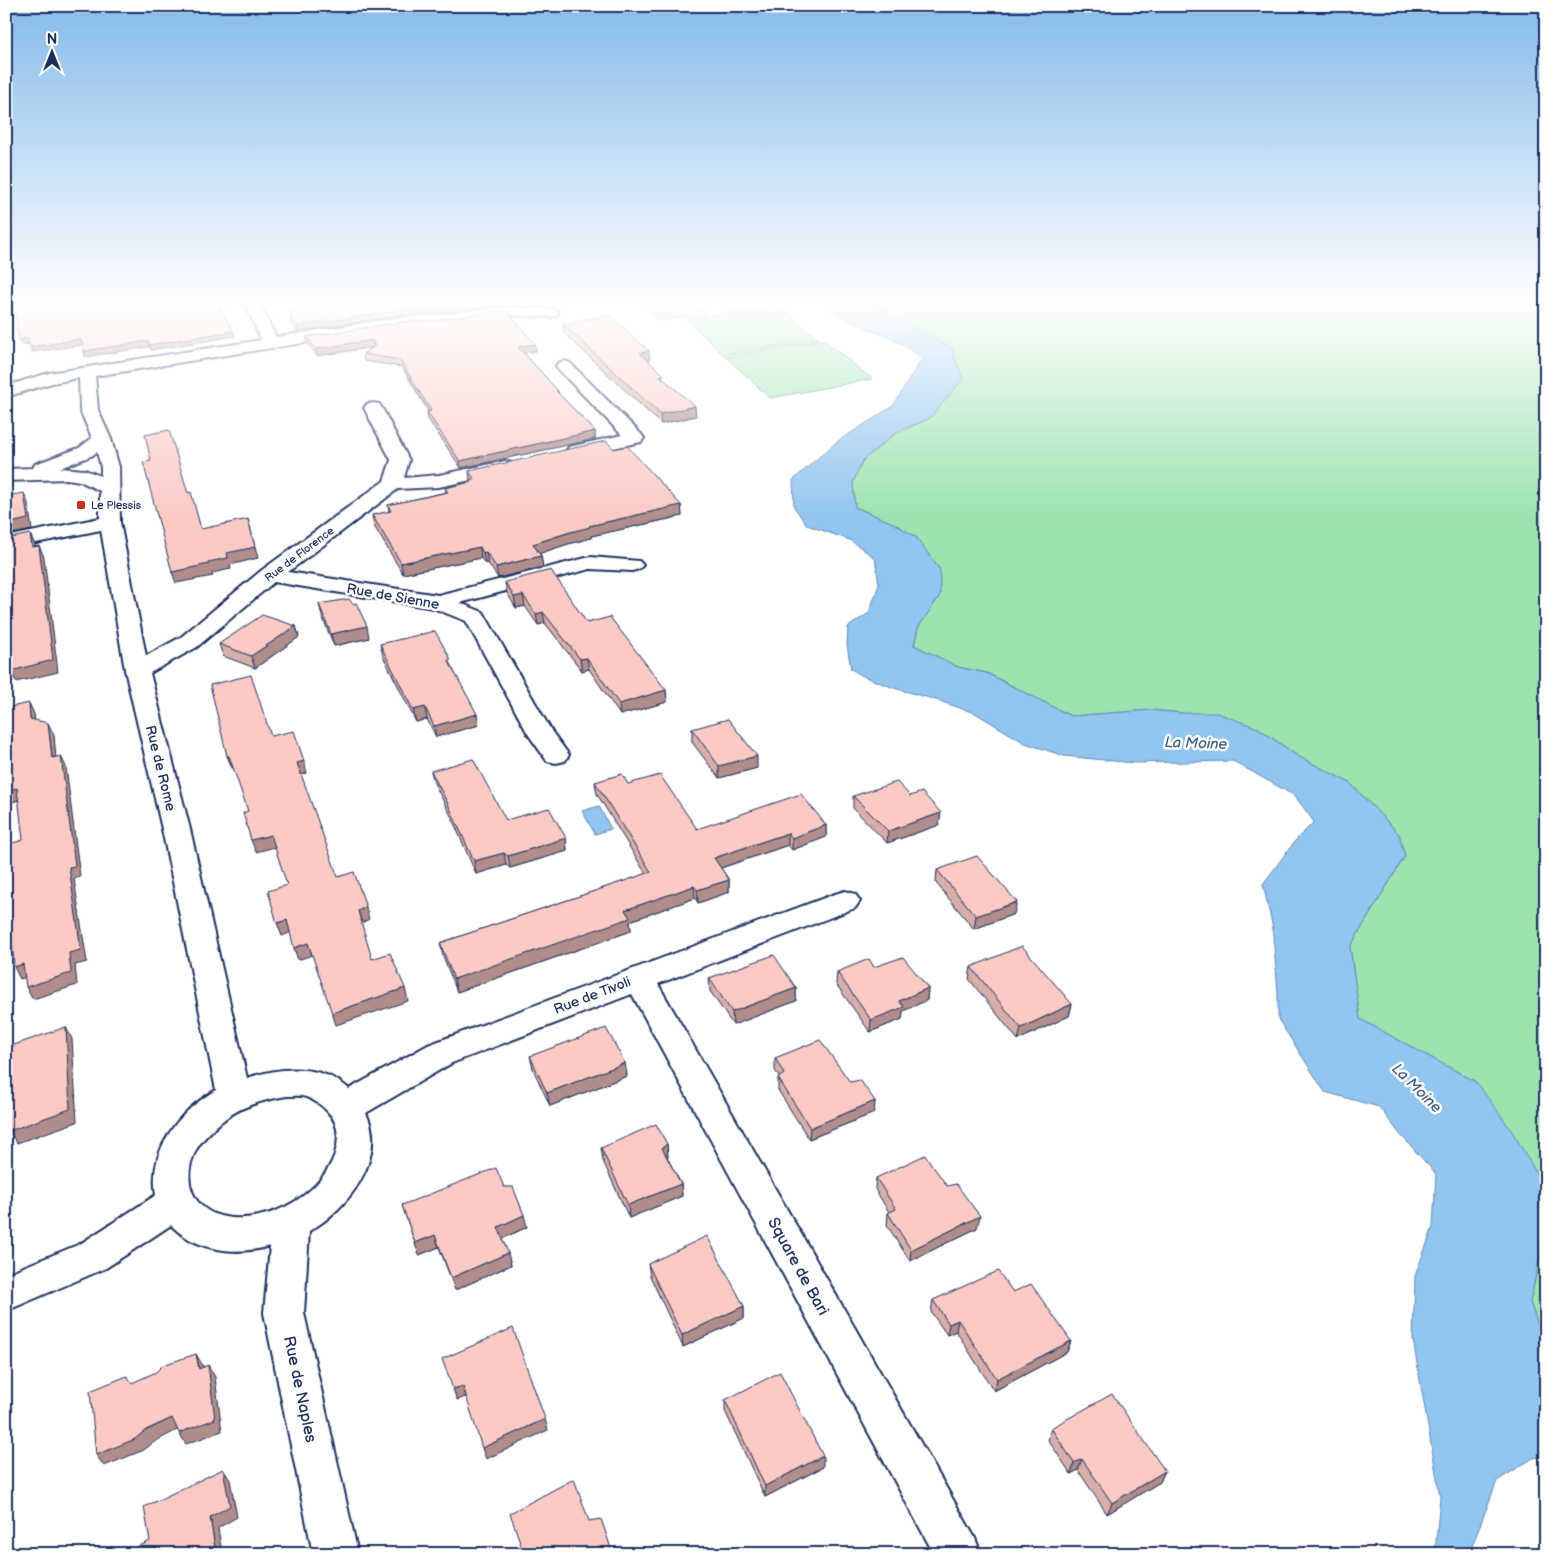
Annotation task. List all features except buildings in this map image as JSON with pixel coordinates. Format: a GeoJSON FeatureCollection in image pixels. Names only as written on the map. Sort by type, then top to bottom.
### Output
{"type":"FeatureCollection","features":[{"type":"Feature","properties":{"kind":"street"},"geometry":{"type":"LineString","coordinates":[[6,392],[49,378],[81,374]]}},
{"type":"Feature","properties":{"kind":"street","name":"Rue de Rome"},"geometry":{"type":"LineString","coordinates":[[87,374],[89,410],[102,439],[110,467],[110,522],[136,670],[176,829],[234,1096]]}},
{"type":"Feature","properties":{"kind":"street"},"geometry":{"type":"LineString","coordinates":[[560,455],[635,438],[572,374]]}},
{"type":"Feature","properties":{"kind":"street"},"geometry":{"type":"LineString","coordinates":[[14,375],[49,378]]}},
{"type":"Feature","properties":{"kind":"street"},"geometry":{"type":"LineString","coordinates":[[373,408],[400,460],[392,484],[439,482],[523,463]]}},
{"type":"Feature","properties":{"kind":"street"},"geometry":{"type":"LineString","coordinates":[[15,475],[66,460],[84,452],[102,439]]}},
{"type":"Feature","properties":{"kind":"street"},"geometry":{"type":"LineString","coordinates":[[15,475],[67,473],[86,476],[110,488]]}},
{"type":"Feature","properties":{"kind":"street","name":"Rue de Florence"},"geometry":{"type":"LineString","coordinates":[[136,670],[189,642],[270,575],[392,484]]}},
{"type":"Feature","properties":{"kind":"street"},"geometry":{"type":"LineString","coordinates":[[6,543],[110,522]]}},
{"type":"Feature","properties":{"kind":"street"},"geometry":{"type":"LineString","coordinates":[[438,602],[590,563],[632,565]]}},
{"type":"Feature","properties":{"kind":"street","name":"Rue de Sienne"},"geometry":{"type":"LineString","coordinates":[[270,575],[438,602],[475,617],[541,734],[556,754]]}},
{"type":"Feature","properties":{"kind":"street","name":"Rue de Tivoli"},"geometry":{"type":"LineString","coordinates":[[347,1107],[440,1054],[845,901]]}},
{"type":"Feature","properties":{"kind":"street","name":"Square de Bari"},"geometry":{"type":"LineString","coordinates":[[639,978],[959,1554]]}},
{"type":"Feature","properties":{"kind":"street"},"geometry":{"type":"LineString","coordinates":[[287,1082],[311,1084],[332,1093],[347,1107],[356,1128],[354,1153],[342,1179],[320,1203],[291,1222],[262,1232],[234,1235],[208,1231],[188,1220],[175,1202],[170,1180],[175,1156],[189,1133],[202,1119],[234,1096],[269,1084],[287,1082]]}},
{"type":"Feature","properties":{"kind":"street"},"geometry":{"type":"LineString","coordinates":[[6,1293],[93,1256],[175,1202]]}},
{"type":"Feature","properties":{"kind":"street","name":"Rue de Naples"},"geometry":{"type":"LineString","coordinates":[[291,1222],[284,1313],[336,1554]]}},
{"type":"Feature","properties":{"kind":"green space"},"geometry":{"type":"Polygon","coordinates":[[[744,374],[866,374],[872,379],[770,398],[744,374]]]}},
{"type":"Feature","properties":{"kind":"green space"},"geometry":{"type":"Polygon","coordinates":[[[946,374],[1546,374],[1546,1190],[1476,1082],[1360,1019],[1350,947],[1405,856],[1399,834],[1350,783],[1296,755],[1258,728],[1181,713],[1152,710],[1071,716],[987,673],[958,667],[914,645],[918,628],[940,595],[917,538],[895,524],[855,507],[853,482],[863,460],[896,433],[930,418],[937,409],[946,374]]]}},
{"type":"Feature","properties":{"kind":"green space"},"geometry":{"type":"Polygon","coordinates":[[[1546,1214],[1546,1349],[1530,1302],[1541,1252],[1546,1214]]]}},
{"type":"Feature","properties":{"kind":"water","name":"La Moine"},"geometry":{"type":"Polygon","coordinates":[[[912,374],[961,374],[963,379],[930,418],[896,433],[863,460],[853,482],[855,507],[895,524],[917,538],[940,570],[940,595],[918,628],[914,645],[958,667],[986,673],[1071,716],[1152,710],[1181,713],[1217,713],[1258,728],[1296,755],[1350,783],[1399,834],[1405,856],[1350,947],[1360,1019],[1476,1082],[1512,1131],[1546,1190],[1546,1214],[1541,1252],[1530,1302],[1546,1349],[1546,1456],[1533,1458],[1497,1481],[1469,1554],[1435,1554],[1440,1496],[1413,1340],[1415,1276],[1433,1227],[1436,1174],[1400,1134],[1379,1107],[1325,1092],[1278,1019],[1278,992],[1272,924],[1263,884],[1295,841],[1314,822],[1295,796],[1233,761],[1134,763],[1064,756],[1025,743],[975,713],[894,688],[865,677],[851,669],[847,645],[848,627],[869,613],[879,584],[875,558],[850,540],[807,525],[794,507],[793,480],[835,443],[893,406],[912,374]]]}},
{"type":"Feature","properties":{"kind":"water"},"geometry":{"type":"Polygon","coordinates":[[[599,806],[611,829],[595,834],[582,811],[599,806]]]}},
{"type":"Feature","properties":{"kind":"place","name":"Le Plessis"},"geometry":{"type":"Point","coordinates":[81,505]}}]}
